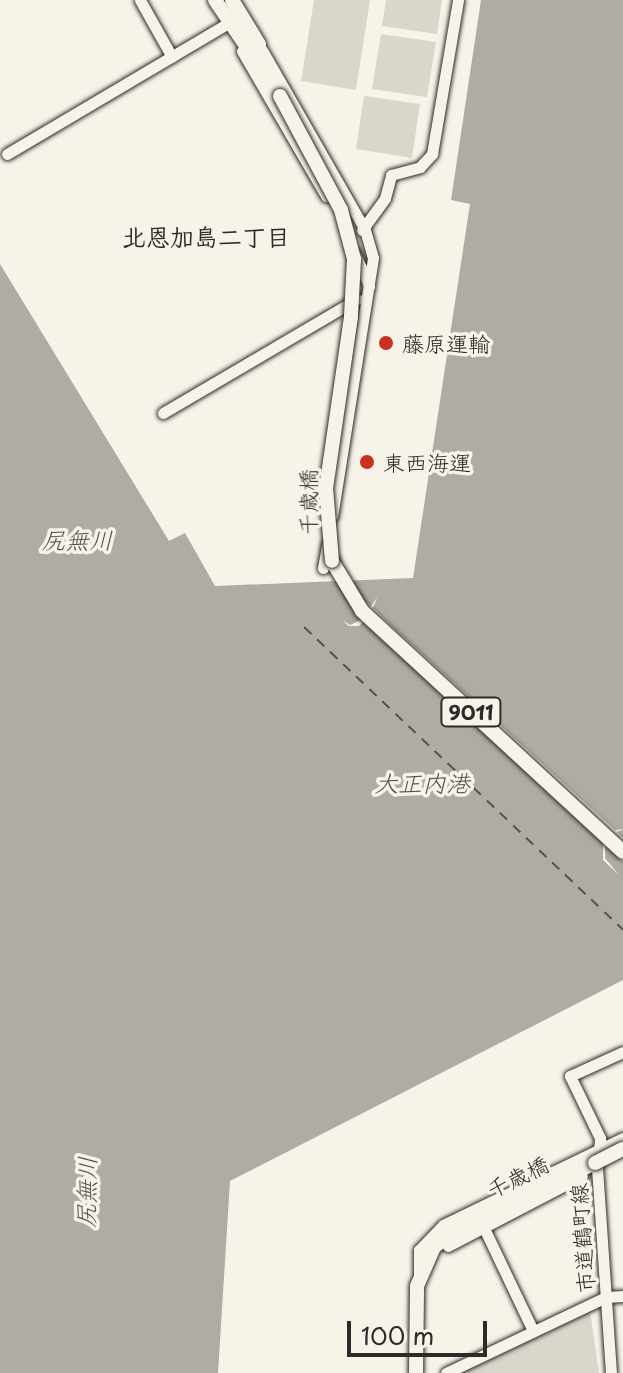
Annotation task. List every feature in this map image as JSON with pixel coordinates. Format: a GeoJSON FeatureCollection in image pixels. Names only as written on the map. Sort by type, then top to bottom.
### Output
{"type":"FeatureCollection","features":[{"type":"Feature","properties":{"kind":"main road"},"geometry":{"type":"LineString","coordinates":[[215,0],[262,50],[267,75]]}},
{"type":"Feature","properties":{"kind":"main road"},"geometry":{"type":"LineString","coordinates":[[232,0],[234,19]]}},
{"type":"Feature","properties":{"kind":"main road","name":"千歳橋"},"geometry":{"type":"LineString","coordinates":[[234,19],[280,96],[341,210],[354,259],[351,317],[326,488],[327,534],[337,571],[362,611],[623,852]]}},
{"type":"Feature","properties":{"kind":"main road","name":"千歳橋"},"geometry":{"type":"LineString","coordinates":[[441,1246],[461,1227],[623,1149]]}},
{"type":"Feature","properties":{"kind":"main road"},"geometry":{"type":"LineString","coordinates":[[416,1373],[419,1276],[441,1246]]}},
{"type":"Feature","properties":{"kind":"street"},"geometry":{"type":"LineString","coordinates":[[140,0],[172,57]]}},
{"type":"Feature","properties":{"kind":"street"},"geometry":{"type":"LineString","coordinates":[[365,230],[391,175],[420,167],[432,154],[458,0]]}},
{"type":"Feature","properties":{"kind":"street"},"geometry":{"type":"LineString","coordinates":[[7,154],[234,19],[345,230],[368,290]]}},
{"type":"Feature","properties":{"kind":"street"},"geometry":{"type":"LineString","coordinates":[[262,50],[365,230],[374,271],[368,290],[323,568]]}},
{"type":"Feature","properties":{"kind":"street"},"geometry":{"type":"LineString","coordinates":[[345,230],[365,230]]}},
{"type":"Feature","properties":{"kind":"street"},"geometry":{"type":"LineString","coordinates":[[163,413],[368,290]]}},
{"type":"Feature","properties":{"kind":"street"},"geometry":{"type":"LineString","coordinates":[[599,1148],[600,1138],[570,1076],[623,1052]]}},
{"type":"Feature","properties":{"kind":"street"},"geometry":{"type":"LineString","coordinates":[[419,1276],[419,1250],[443,1225],[623,1138]]}},
{"type":"Feature","properties":{"kind":"street","name":"市道鶴町線"},"geometry":{"type":"LineString","coordinates":[[599,1148],[597,1169],[611,1373]]}},
{"type":"Feature","properties":{"kind":"street"},"geometry":{"type":"LineString","coordinates":[[441,1246],[597,1169]]}},
{"type":"Feature","properties":{"kind":"street"},"geometry":{"type":"LineString","coordinates":[[483,1226],[533,1331]]}},
{"type":"Feature","properties":{"kind":"street"},"geometry":{"type":"LineString","coordinates":[[446,1373],[606,1297],[623,1296]]}},
{"type":"Feature","properties":{"kind":"street"},"geometry":{"type":"LineString","coordinates":[[609,1350],[623,1353]]}},
{"type":"Feature","properties":{"kind":"shaded area"},"geometry":{"type":"Polygon","coordinates":[[[314,0],[370,0],[356,90],[301,81],[314,0]]]}},
{"type":"Feature","properties":{"kind":"shaded area"},"geometry":{"type":"Polygon","coordinates":[[[386,0],[442,0],[437,34],[382,26],[386,0]]]}},
{"type":"Feature","properties":{"kind":"shaded area"},"geometry":{"type":"Polygon","coordinates":[[[381,34],[436,42],[427,97],[372,89],[381,34]]]}},
{"type":"Feature","properties":{"kind":"shaded area"},"geometry":{"type":"Polygon","coordinates":[[[364,96],[420,104],[412,158],[356,149],[364,96]]]}},
{"type":"Feature","properties":{"kind":"shaded area"},"geometry":{"type":"Polygon","coordinates":[[[590,1311],[599,1373],[459,1373],[590,1311]]]}},
{"type":"Feature","properties":{"kind":"water"},"geometry":{"type":"Polygon","coordinates":[[[481,0],[623,0],[623,980],[230,1181],[218,1373],[0,1373],[0,264],[169,541],[185,533],[215,586],[413,578],[470,204],[451,200],[481,0]]]}},
{"type":"Feature","properties":{"kind":"pier"},"geometry":{"type":"Polygon","coordinates":[[[334,578],[371,606],[377,598],[373,608],[396,630],[615,830],[623,829],[617,832],[623,838],[623,862],[605,846],[605,858],[619,875],[603,860],[603,843],[363,622],[359,626],[349,626],[342,620],[350,625],[361,620],[334,578]]]}},
{"type":"Feature","properties":{"kind":"ferry route"},"geometry":{"type":"LineString","coordinates":[[304,627],[623,930]]}},
{"type":"Feature","properties":{"kind":"place","name":"藤原運輸"},"geometry":{"type":"Point","coordinates":[386,343]}},
{"type":"Feature","properties":{"kind":"place","name":"東西海運"},"geometry":{"type":"Point","coordinates":[367,462]}},
{"type":"Feature","properties":{"kind":"district","name":"北恩加島二丁目"},"geometry":{"type":"Point","coordinates":[206,237]}},
{"type":"Feature","properties":{"kind":"water label","name":"尻無川"},"geometry":{"type":"Point","coordinates":[77,540]}},
{"type":"Feature","properties":{"kind":"water label","name":"大正内港"},"geometry":{"type":"Point","coordinates":[422,783]}},
{"type":"Feature","properties":{"kind":"water label","name":"尻無川"},"geometry":{"type":"Point","coordinates":[86,1192]}}]}
